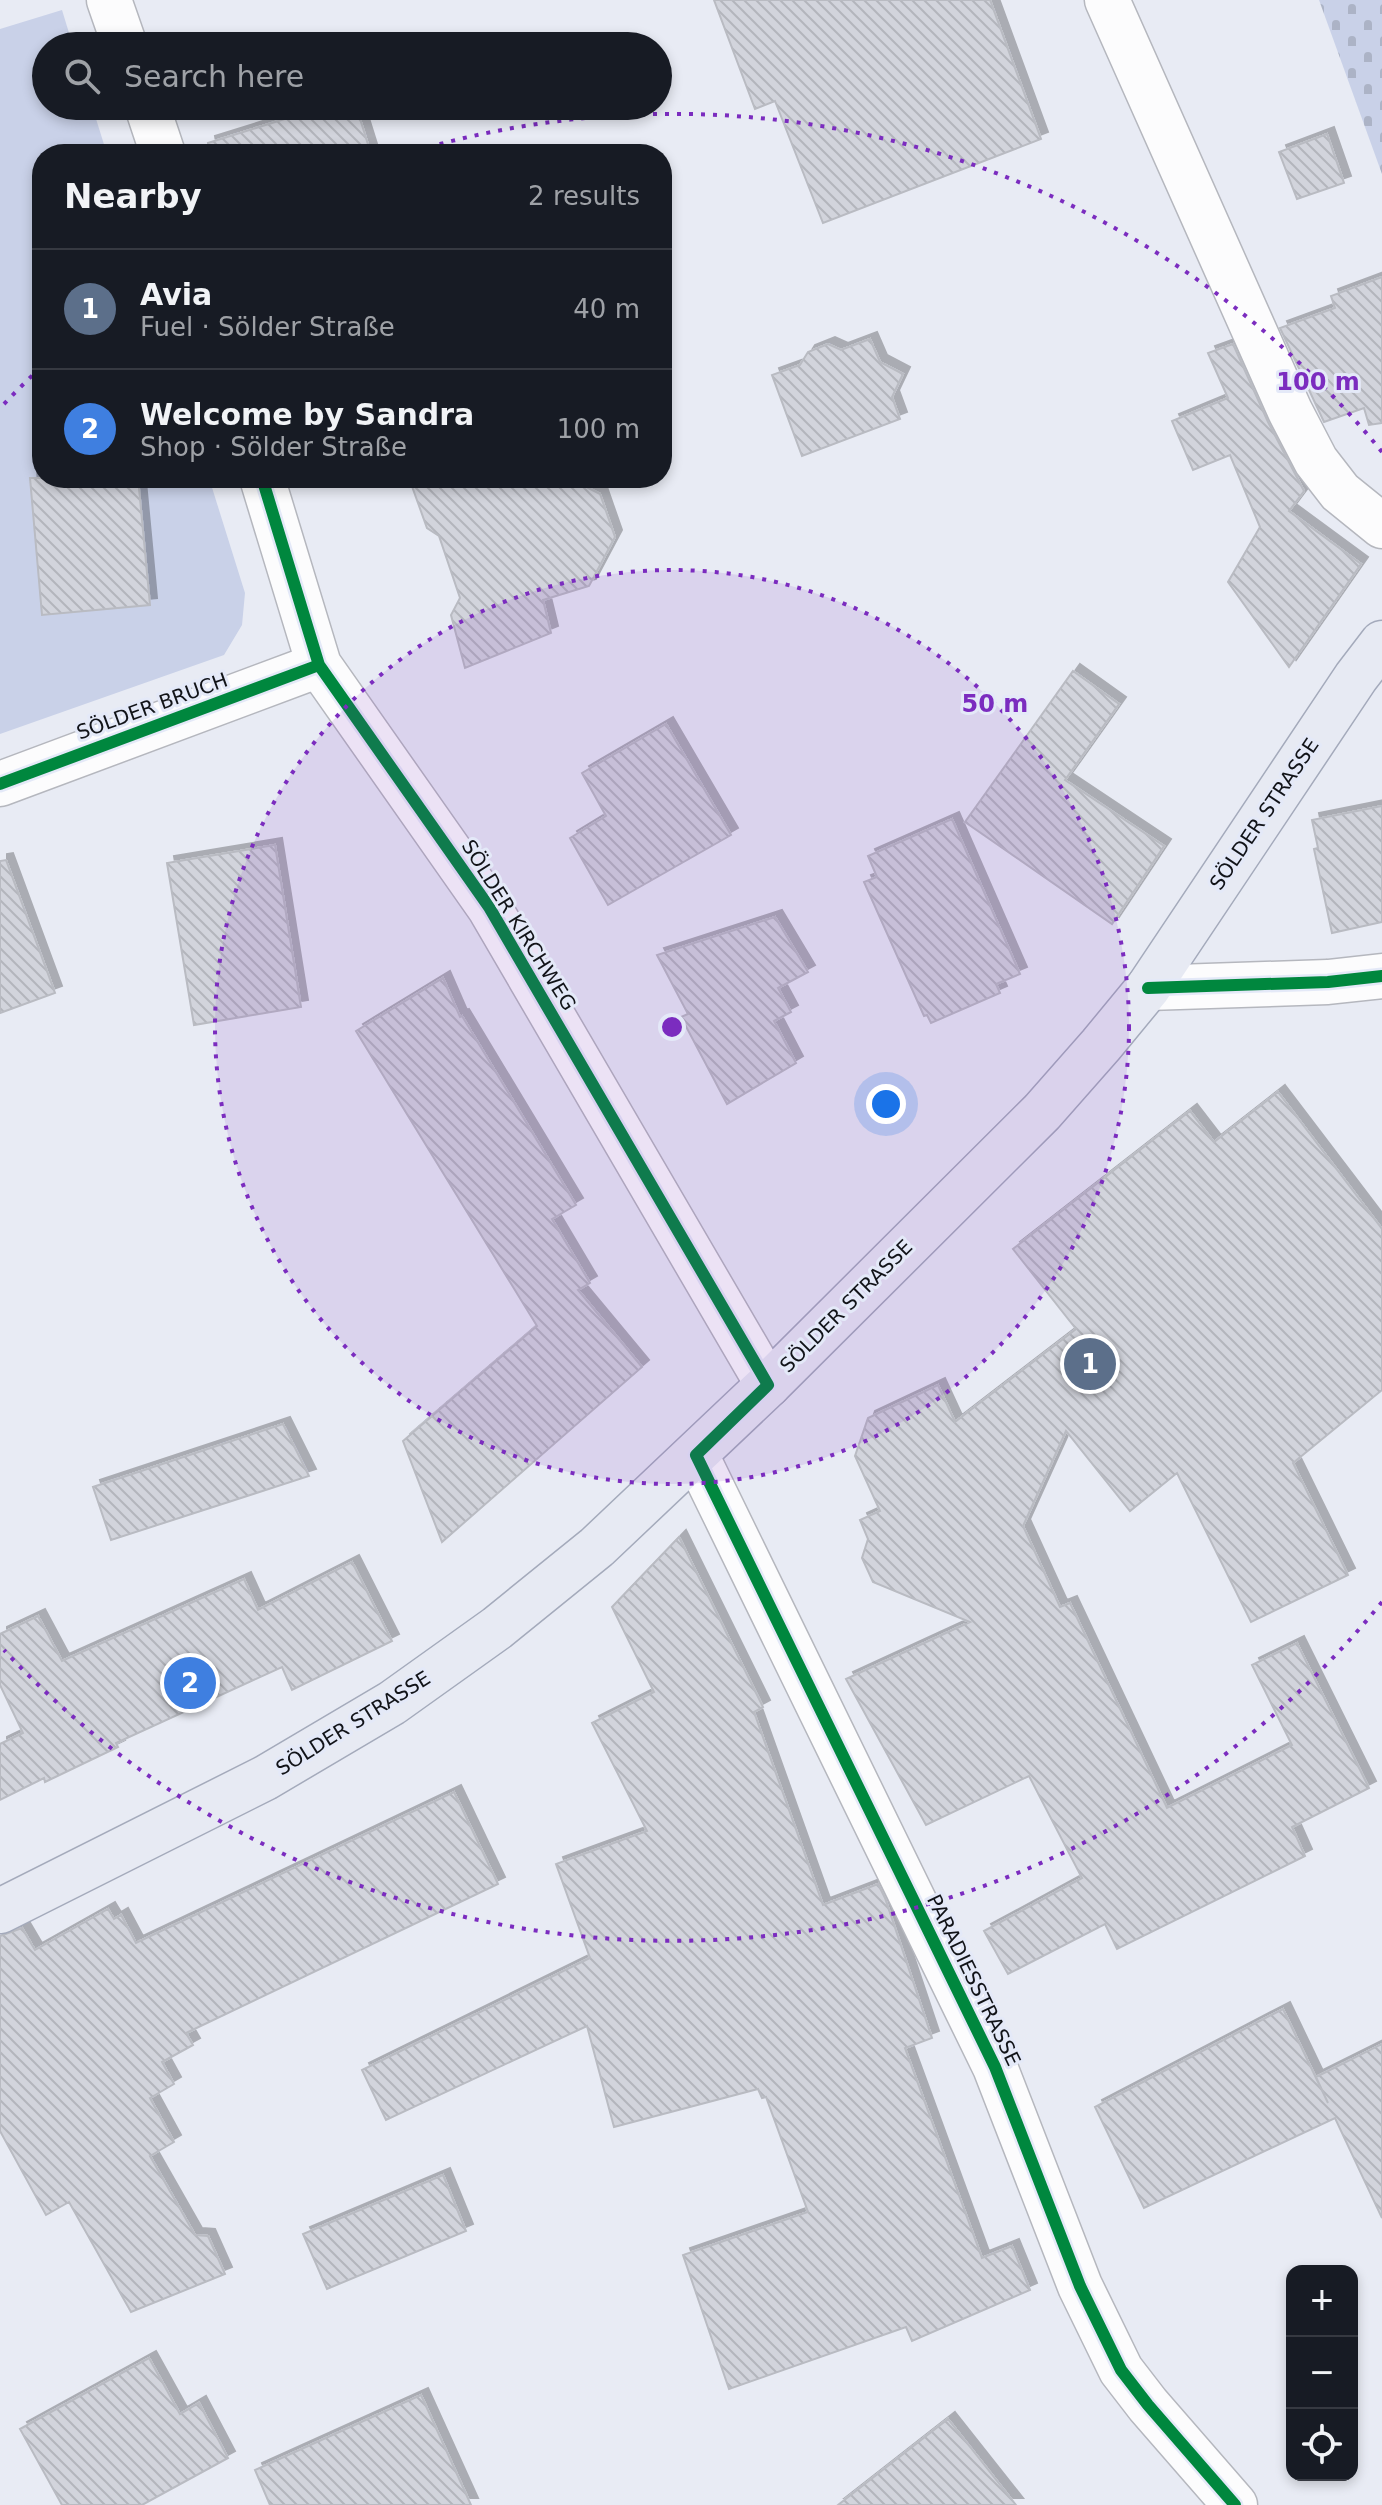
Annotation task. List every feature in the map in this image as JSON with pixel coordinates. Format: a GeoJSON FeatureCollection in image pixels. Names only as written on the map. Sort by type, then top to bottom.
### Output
{"type":"FeatureCollection","features":[{"type":"Feature","properties":{"kind":"main road","name":"SÖLDER STRASSE"},"geometry":{"type":"LineString","coordinates":[[0,1911],[265,1778],[392,1703],[497,1628],[597,1547],[768,1385],[1042,1112],[1148,988],[1356,677],[1382,643]]}},
{"type":"Feature","properties":{"kind":"street"},"geometry":{"type":"LineString","coordinates":[[109,0],[120,32]]}},
{"type":"Feature","properties":{"kind":"street"},"geometry":{"type":"LineString","coordinates":[[1107,0],[1290,411],[1316,461],[1340,492],[1382,526]]}},
{"type":"Feature","properties":{"kind":"street"},"geometry":{"type":"LineString","coordinates":[[152,120],[160,144]]}},
{"type":"Feature","properties":{"kind":"street","name":"SÖLDER KIRCHWEG"},"geometry":{"type":"LineString","coordinates":[[265,488],[319,665],[489,907],[768,1385]]}},
{"type":"Feature","properties":{"kind":"street","name":"SÖLDER BRUCH"},"geometry":{"type":"LineString","coordinates":[[0,784],[319,665]]}},
{"type":"Feature","properties":{"kind":"street"},"geometry":{"type":"LineString","coordinates":[[1148,988],[1328,982],[1382,976]]}},
{"type":"Feature","properties":{"kind":"street","name":"PARADIESSTRASSE"},"geometry":{"type":"LineString","coordinates":[[696,1455],[995,2067],[1080,2286],[1121,2370],[1235,2505]]}},
{"type":"Feature","properties":{"kind":"green space"},"geometry":{"type":"Polygon","coordinates":[[[1319,0],[1382,0],[1382,174],[1319,0]]]}},
{"type":"Feature","properties":{"kind":"green space"},"geometry":{"type":"Polygon","coordinates":[[[62,10],[69,32],[32,32],[32,120],[96,120],[104,144],[32,144],[32,488],[212,488],[245,593],[242,625],[224,655],[0,734],[0,29],[62,10]]]}},
{"type":"Feature","properties":{"kind":"building"},"geometry":{"type":"Polygon","coordinates":[[[714,0],[990,0],[1041,139],[823,223],[775,101],[755,109],[714,0]]]}},
{"type":"Feature","properties":{"kind":"building"},"geometry":{"type":"Polygon","coordinates":[[[281,120],[360,120],[368,144],[208,144],[281,120]]]}},
{"type":"Feature","properties":{"kind":"building"},"geometry":{"type":"Polygon","coordinates":[[[1327,134],[1344,183],[1297,199],[1279,152],[1327,134]]]}},
{"type":"Feature","properties":{"kind":"building"},"geometry":{"type":"Polygon","coordinates":[[[1382,277],[1382,423],[1369,425],[1364,408],[1324,422],[1280,328],[1335,308],[1331,296],[1382,277]]]}},
{"type":"Feature","properties":{"kind":"building"},"geometry":{"type":"Polygon","coordinates":[[[870,339],[880,362],[903,374],[892,397],[900,419],[802,456],[772,375],[800,365],[808,352],[828,344],[841,350],[870,339]]]}},
{"type":"Feature","properties":{"kind":"building"},"geometry":{"type":"Polygon","coordinates":[[[1233,344],[1268,422],[1304,491],[1289,511],[1361,564],[1289,667],[1228,582],[1260,527],[1230,455],[1193,470],[1172,421],[1228,398],[1208,353],[1233,344]]]}},
{"type":"Feature","properties":{"kind":"building"},"geometry":{"type":"Polygon","coordinates":[[[30,478],[32,488],[139,488],[150,605],[42,615],[30,478]]]}},
{"type":"Feature","properties":{"kind":"building"},"geometry":{"type":"Polygon","coordinates":[[[413,488],[588,488],[600,494],[615,537],[589,586],[543,600],[551,633],[465,668],[451,615],[460,598],[439,536],[427,528],[413,488]]]}},
{"type":"Feature","properties":{"kind":"building"},"geometry":{"type":"Polygon","coordinates":[[[1073,671],[1119,704],[1065,780],[1164,846],[1112,924],[965,822],[1073,671]]]}},
{"type":"Feature","properties":{"kind":"building"},"geometry":{"type":"Polygon","coordinates":[[[666,724],[731,835],[608,905],[570,838],[606,816],[582,773],[666,724]]]}},
{"type":"Feature","properties":{"kind":"building"},"geometry":{"type":"Polygon","coordinates":[[[1382,806],[1382,922],[1332,933],[1314,849],[1318,848],[1312,820],[1382,806]]]}},
{"type":"Feature","properties":{"kind":"building"},"geometry":{"type":"Polygon","coordinates":[[[952,819],[1020,974],[996,984],[1000,993],[931,1023],[927,1015],[924,1016],[864,882],[877,877],[868,856],[952,819]]]}},
{"type":"Feature","properties":{"kind":"building"},"geometry":{"type":"Polygon","coordinates":[[[275,845],[301,1007],[194,1025],[167,863],[275,845]]]}},
{"type":"Feature","properties":{"kind":"building"},"geometry":{"type":"Polygon","coordinates":[[[6,860],[55,993],[0,1013],[0,861],[6,860]]]}},
{"type":"Feature","properties":{"kind":"building"},"geometry":{"type":"Polygon","coordinates":[[[775,917],[808,972],[778,988],[791,1012],[774,1021],[796,1063],[727,1104],[681,1017],[688,1014],[657,955],[775,917]]]}},
{"type":"Feature","properties":{"kind":"building"},"geometry":{"type":"Polygon","coordinates":[[[443,978],[460,1017],[576,1205],[552,1219],[590,1283],[578,1290],[642,1367],[442,1542],[403,1441],[537,1326],[356,1031],[443,978]]]}},
{"type":"Feature","properties":{"kind":"building"},"geometry":{"type":"Polygon","coordinates":[[[1278,1092],[1382,1229],[1382,1390],[1293,1463],[1348,1575],[1251,1622],[1177,1473],[1130,1511],[1066,1431],[1023,1526],[1060,1607],[1070,1603],[1167,1808],[1292,1745],[1252,1665],[1297,1643],[1369,1788],[1292,1827],[1305,1856],[1117,1949],[1105,1924],[1008,1974],[984,1931],[1082,1878],[1029,1776],[926,1825],[846,1679],[970,1622],[873,1582],[862,1558],[868,1539],[860,1520],[880,1511],[855,1456],[868,1418],[938,1385],[955,1422],[1076,1329],[1013,1249],[1190,1111],[1214,1142],[1278,1092]]]}},
{"type":"Feature","properties":{"kind":"building"},"geometry":{"type":"Polygon","coordinates":[[[283,1424],[309,1476],[111,1540],[93,1487],[283,1424]]]}},
{"type":"Feature","properties":{"kind":"building"},"geometry":{"type":"Polygon","coordinates":[[[679,1537],[763,1707],[754,1712],[823,1905],[878,1884],[885,1898],[932,2038],[905,2048],[982,2258],[1012,2246],[1030,2290],[912,2341],[906,2327],[729,2389],[683,2255],[808,2212],[766,2097],[762,2098],[758,2089],[614,2127],[587,2026],[386,2120],[362,2070],[590,1958],[556,1864],[647,1831],[592,1723],[654,1692],[612,1607],[679,1537]]]}},
{"type":"Feature","properties":{"kind":"building"},"geometry":{"type":"Polygon","coordinates":[[[352,1562],[392,1641],[292,1690],[282,1667],[116,1743],[118,1747],[45,1782],[44,1778],[0,1800],[0,1744],[23,1733],[0,1685],[0,1634],[38,1616],[62,1661],[244,1579],[258,1610],[352,1562]]]}},
{"type":"Feature","properties":{"kind":"building"},"geometry":{"type":"Polygon","coordinates":[[[454,1792],[498,1884],[186,2033],[193,2045],[162,2062],[174,2084],[150,2098],[174,2142],[150,2156],[195,2235],[208,2236],[225,2274],[131,2312],[69,2202],[46,2215],[0,2131],[0,1936],[22,1928],[35,1950],[108,1909],[114,1919],[121,1915],[136,1943],[454,1792]]]}},
{"type":"Feature","properties":{"kind":"building"},"geometry":{"type":"Polygon","coordinates":[[[1283,2009],[1328,2103],[1316,2077],[1382,2044],[1382,2218],[1335,2118],[1144,2208],[1095,2107],[1283,2009]]]}},
{"type":"Feature","properties":{"kind":"building"},"geometry":{"type":"Polygon","coordinates":[[[443,2175],[466,2231],[327,2289],[303,2234],[443,2175]]]}},
{"type":"Feature","properties":{"kind":"building"},"geometry":{"type":"Polygon","coordinates":[[[149,2358],[180,2414],[199,2403],[228,2458],[142,2505],[62,2505],[20,2429],[149,2358]]]}},
{"type":"Feature","properties":{"kind":"building"},"geometry":{"type":"Polygon","coordinates":[[[421,2395],[471,2505],[270,2505],[255,2470],[421,2395]]]}},
{"type":"Feature","properties":{"kind":"building"},"geometry":{"type":"Polygon","coordinates":[[[948,2419],[1016,2505],[838,2505],[948,2419]]]}},
{"type":"Feature","properties":{"kind":"cycle path"},"geometry":{"type":"LineString","coordinates":[[265,488],[319,665],[489,907],[768,1385],[696,1455],[995,2067],[1080,2286],[1121,2370],[1235,2505]]}},
{"type":"Feature","properties":{"kind":"cycle path"},"geometry":{"type":"LineString","coordinates":[[0,784],[319,665]]}},
{"type":"Feature","properties":{"kind":"cycle path"},"geometry":{"type":"LineString","coordinates":[[1148,988],[1328,982],[1382,976]]}},
{"type":"Feature","properties":{"kind":"place","name":"Avia"},"geometry":{"type":"Point","coordinates":[1090,1364]}},
{"type":"Feature","properties":{"kind":"place","name":"Welcome by Sandra"},"geometry":{"type":"Point","coordinates":[190,1683]}}]}
